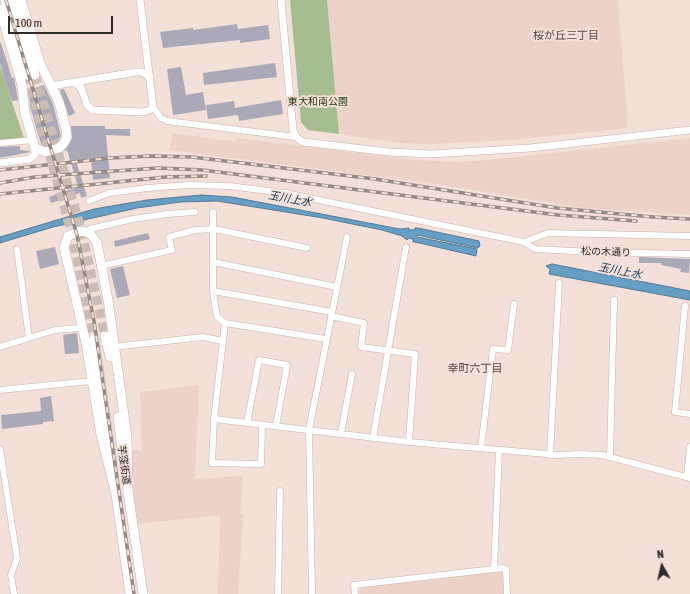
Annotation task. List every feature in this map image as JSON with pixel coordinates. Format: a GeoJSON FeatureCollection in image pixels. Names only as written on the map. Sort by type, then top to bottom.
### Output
{"type":"FeatureCollection","features":[{"type":"Feature","properties":{"kind":"main road"},"geometry":{"type":"LineString","coordinates":[[5,0],[31,75],[13,0]]}},
{"type":"Feature","properties":{"kind":"main road"},"geometry":{"type":"LineString","coordinates":[[0,9],[22,85],[24,113],[34,144],[45,152],[59,148],[67,137],[59,102],[40,63],[21,0]]}},
{"type":"Feature","properties":{"kind":"main road"},"geometry":{"type":"LineString","coordinates":[[117,499],[100,435],[86,343],[81,328],[64,247],[68,236],[81,231],[90,233],[97,243],[127,437],[128,496]]}},
{"type":"Feature","properties":{"kind":"main road","name":"芋窪街道"},"geometry":{"type":"LineString","coordinates":[[105,336],[110,358],[128,496],[143,594]]}},
{"type":"Feature","properties":{"kind":"main road","name":"芋窪街道"},"geometry":{"type":"LineString","coordinates":[[94,338],[130,594]]}},
{"type":"Feature","properties":{"kind":"street"},"geometry":{"type":"LineString","coordinates":[[140,0],[153,107],[161,118],[167,121],[296,137],[303,142],[389,152],[431,154],[530,148],[690,130]]}},
{"type":"Feature","properties":{"kind":"street"},"geometry":{"type":"LineString","coordinates":[[281,0],[293,130],[296,137]]}},
{"type":"Feature","properties":{"kind":"street"},"geometry":{"type":"LineString","coordinates":[[51,86],[88,80],[95,77],[137,72],[143,69],[148,62]]}},
{"type":"Feature","properties":{"kind":"street"},"geometry":{"type":"LineString","coordinates":[[137,72],[150,77]]}},
{"type":"Feature","properties":{"kind":"street"},"geometry":{"type":"LineString","coordinates":[[88,80],[84,92],[86,105],[92,110],[143,112],[150,110],[153,107]]}},
{"type":"Feature","properties":{"kind":"street"},"geometry":{"type":"LineString","coordinates":[[73,82],[78,84],[84,92]]}},
{"type":"Feature","properties":{"kind":"street"},"geometry":{"type":"LineString","coordinates":[[0,143],[34,144],[35,155],[29,159],[0,163]]}},
{"type":"Feature","properties":{"kind":"street","name":"松の木通り"},"geometry":{"type":"LineString","coordinates":[[89,201],[109,193],[147,188],[189,185],[229,186],[292,195],[524,242],[535,249],[690,254]]}},
{"type":"Feature","properties":{"kind":"street"},"geometry":{"type":"LineString","coordinates":[[90,228],[134,219],[167,214],[195,212]]}},
{"type":"Feature","properties":{"kind":"street"},"geometry":{"type":"LineString","coordinates":[[213,212],[213,291],[216,317],[225,323],[326,338]]}},
{"type":"Feature","properties":{"kind":"street"},"geometry":{"type":"LineString","coordinates":[[101,266],[172,250],[169,237],[195,230],[214,229],[307,248]]}},
{"type":"Feature","properties":{"kind":"street"},"geometry":{"type":"LineString","coordinates":[[524,242],[548,234],[690,236]]}},
{"type":"Feature","properties":{"kind":"street"},"geometry":{"type":"LineString","coordinates":[[312,594],[309,430],[346,237]]}},
{"type":"Feature","properties":{"kind":"street"},"geometry":{"type":"LineString","coordinates":[[373,438],[406,247]]}},
{"type":"Feature","properties":{"kind":"street"},"geometry":{"type":"LineString","coordinates":[[17,249],[29,338]]}},
{"type":"Feature","properties":{"kind":"street"},"geometry":{"type":"LineString","coordinates":[[213,262],[337,287]]}},
{"type":"Feature","properties":{"kind":"street"},"geometry":{"type":"LineString","coordinates":[[550,455],[559,283]]}},
{"type":"Feature","properties":{"kind":"street"},"geometry":{"type":"LineString","coordinates":[[213,291],[331,314],[364,322],[361,348],[415,354],[409,442]]}},
{"type":"Feature","properties":{"kind":"street"},"geometry":{"type":"LineString","coordinates":[[610,457],[614,300]]}},
{"type":"Feature","properties":{"kind":"street"},"geometry":{"type":"LineString","coordinates":[[481,448],[493,349],[508,350],[514,304]]}},
{"type":"Feature","properties":{"kind":"street"},"geometry":{"type":"LineString","coordinates":[[685,306],[675,412],[690,414]]}},
{"type":"Feature","properties":{"kind":"street"},"geometry":{"type":"LineString","coordinates":[[225,323],[214,419],[212,463],[261,464],[262,425]]}},
{"type":"Feature","properties":{"kind":"street"},"geometry":{"type":"LineString","coordinates":[[0,347],[55,330],[81,328]]}},
{"type":"Feature","properties":{"kind":"street"},"geometry":{"type":"LineString","coordinates":[[113,346],[203,337],[223,340]]}},
{"type":"Feature","properties":{"kind":"street"},"geometry":{"type":"LineString","coordinates":[[248,423],[258,360],[287,365],[276,426]]}},
{"type":"Feature","properties":{"kind":"street"},"geometry":{"type":"LineString","coordinates":[[341,433],[352,374]]}},
{"type":"Feature","properties":{"kind":"street"},"geometry":{"type":"LineString","coordinates":[[0,390],[92,382]]}},
{"type":"Feature","properties":{"kind":"street"},"geometry":{"type":"LineString","coordinates":[[214,419],[409,442],[550,455],[580,454],[610,457],[688,478],[690,447]]}},
{"type":"Feature","properties":{"kind":"street"},"geometry":{"type":"LineString","coordinates":[[0,449],[17,558],[11,575],[14,594]]}},
{"type":"Feature","properties":{"kind":"street"},"geometry":{"type":"LineString","coordinates":[[494,569],[499,450]]}},
{"type":"Feature","properties":{"kind":"street"},"geometry":{"type":"LineString","coordinates":[[278,594],[280,491]]}},
{"type":"Feature","properties":{"kind":"street"},"geometry":{"type":"LineString","coordinates":[[355,594],[354,585],[494,569],[506,570],[507,594]]}},
{"type":"Feature","properties":{"kind":"shaded area"},"geometry":{"type":"Polygon","coordinates":[[[327,0],[618,0],[628,128],[511,140],[431,144],[399,143],[339,134],[327,0]]]}},
{"type":"Feature","properties":{"kind":"shaded area"},"geometry":{"type":"Polygon","coordinates":[[[173,133],[236,142],[237,138],[417,160],[457,162],[690,138],[690,215],[583,208],[422,182],[169,150],[173,133]]]}},
{"type":"Feature","properties":{"kind":"shaded area"},"geometry":{"type":"Polygon","coordinates":[[[199,385],[195,479],[243,476],[240,514],[243,515],[238,594],[218,594],[220,515],[138,524],[134,497],[132,451],[142,450],[140,392],[199,385]]]}},
{"type":"Feature","properties":{"kind":"shaded area"},"geometry":{"type":"Polygon","coordinates":[[[503,571],[506,574],[506,594],[360,594],[359,591],[363,587],[503,571]]]}},
{"type":"Feature","properties":{"kind":"green space","name":"東大和南公園"},"geometry":{"type":"Polygon","coordinates":[[[290,0],[327,0],[339,134],[308,130],[301,122],[290,0]]]}},
{"type":"Feature","properties":{"kind":"green space"},"geometry":{"type":"Polygon","coordinates":[[[0,66],[24,138],[0,140],[0,66]]]}},
{"type":"Feature","properties":{"kind":"water"},"geometry":{"type":"Polygon","coordinates":[[[201,195],[232,197],[400,229],[409,228],[409,230],[414,230],[415,228],[418,228],[479,241],[480,246],[478,248],[417,235],[417,237],[477,249],[476,256],[413,242],[413,239],[408,238],[407,240],[402,236],[382,230],[323,218],[217,201],[180,202],[137,208],[53,227],[0,243],[0,237],[94,209],[147,200],[201,195]]]}},
{"type":"Feature","properties":{"kind":"water"},"geometry":{"type":"Polygon","coordinates":[[[552,264],[690,291],[690,300],[549,274],[550,269],[546,266],[552,264]]]}},
{"type":"Feature","properties":{"kind":"building"},"geometry":{"type":"Polygon","coordinates":[[[237,24],[238,29],[268,25],[270,39],[240,43],[240,40],[163,48],[160,32],[193,28],[193,30],[237,24]]]}},
{"type":"Feature","properties":{"kind":"building"},"geometry":{"type":"Polygon","coordinates":[[[0,43],[12,78],[14,77],[18,100],[12,101],[4,78],[0,63],[0,43]]]}},
{"type":"Feature","properties":{"kind":"building"},"geometry":{"type":"Polygon","coordinates":[[[275,63],[277,77],[204,85],[203,73],[275,63]]]}},
{"type":"Feature","properties":{"kind":"building"},"geometry":{"type":"Polygon","coordinates":[[[181,67],[186,95],[203,92],[206,110],[173,115],[167,69],[181,67]]]}},
{"type":"Feature","properties":{"kind":"building"},"geometry":{"type":"Polygon","coordinates":[[[44,85],[53,104],[61,136],[56,143],[45,146],[41,144],[30,106],[29,90],[44,85]]]}},
{"type":"Feature","properties":{"kind":"building"},"geometry":{"type":"Polygon","coordinates":[[[64,89],[75,113],[69,116],[60,90],[64,89]]]}},
{"type":"Feature","properties":{"kind":"building"},"geometry":{"type":"Polygon","coordinates":[[[281,100],[283,114],[239,121],[238,115],[208,119],[206,105],[234,101],[235,108],[281,100]]]}},
{"type":"Feature","properties":{"kind":"building"},"geometry":{"type":"Polygon","coordinates":[[[71,126],[105,126],[105,129],[130,129],[130,136],[106,135],[110,178],[93,180],[91,158],[76,161],[87,196],[81,198],[80,193],[51,203],[49,197],[78,187],[67,150],[64,151],[72,139],[71,126]]]}},
{"type":"Feature","properties":{"kind":"building"},"geometry":{"type":"Polygon","coordinates":[[[20,146],[20,150],[30,152],[0,158],[0,147],[20,146]]]}},
{"type":"Feature","properties":{"kind":"building"},"geometry":{"type":"Polygon","coordinates":[[[148,233],[150,239],[115,247],[114,241],[148,233]]]}},
{"type":"Feature","properties":{"kind":"building"},"geometry":{"type":"Polygon","coordinates":[[[55,247],[59,264],[40,269],[36,251],[55,247]]]}},
{"type":"Feature","properties":{"kind":"building"},"geometry":{"type":"Polygon","coordinates":[[[639,257],[690,259],[689,273],[680,272],[681,269],[661,265],[661,263],[639,263],[639,257]]]}},
{"type":"Feature","properties":{"kind":"building"},"geometry":{"type":"Polygon","coordinates":[[[123,266],[130,295],[117,298],[110,269],[123,266]]]}},
{"type":"Feature","properties":{"kind":"building"},"geometry":{"type":"Polygon","coordinates":[[[77,333],[79,353],[65,354],[63,335],[77,333]]]}},
{"type":"Feature","properties":{"kind":"building"},"geometry":{"type":"Polygon","coordinates":[[[51,396],[54,421],[43,422],[43,424],[2,429],[1,415],[41,411],[40,398],[51,396]]]}},
{"type":"Feature","properties":{"kind":"tunnel"},"geometry":{"type":"LineString","coordinates":[[27,75],[71,231],[94,338]]}},
{"type":"Feature","properties":{"kind":"tunnel"},"geometry":{"type":"LineString","coordinates":[[35,75],[81,228],[105,336]]}},
{"type":"Feature","properties":{"kind":"railway"},"geometry":{"type":"LineString","coordinates":[[6,0],[77,235],[94,321],[134,594]]}},
{"type":"Feature","properties":{"kind":"railway"},"geometry":{"type":"LineString","coordinates":[[0,170],[110,158],[151,156],[192,157],[375,179],[557,208],[690,219]]}},
{"type":"Feature","properties":{"kind":"railway"},"geometry":{"type":"LineString","coordinates":[[0,183],[35,177],[159,168],[202,170],[558,215],[636,221]]}},
{"type":"Feature","properties":{"kind":"railway"},"geometry":{"type":"LineString","coordinates":[[0,194],[166,177],[206,176]]}},
{"type":"Feature","properties":{"kind":"district","name":"桜が丘三丁目"},"geometry":{"type":"Point","coordinates":[566,36]}},
{"type":"Feature","properties":{"kind":"district","name":"幸町六丁目"},"geometry":{"type":"Point","coordinates":[475,369]}},
{"type":"Feature","properties":{"kind":"water label","name":"玉川上水"},"geometry":{"type":"Point","coordinates":[290,199]}},
{"type":"Feature","properties":{"kind":"water label","name":"玉川上水"},"geometry":{"type":"Point","coordinates":[620,271]}}]}
